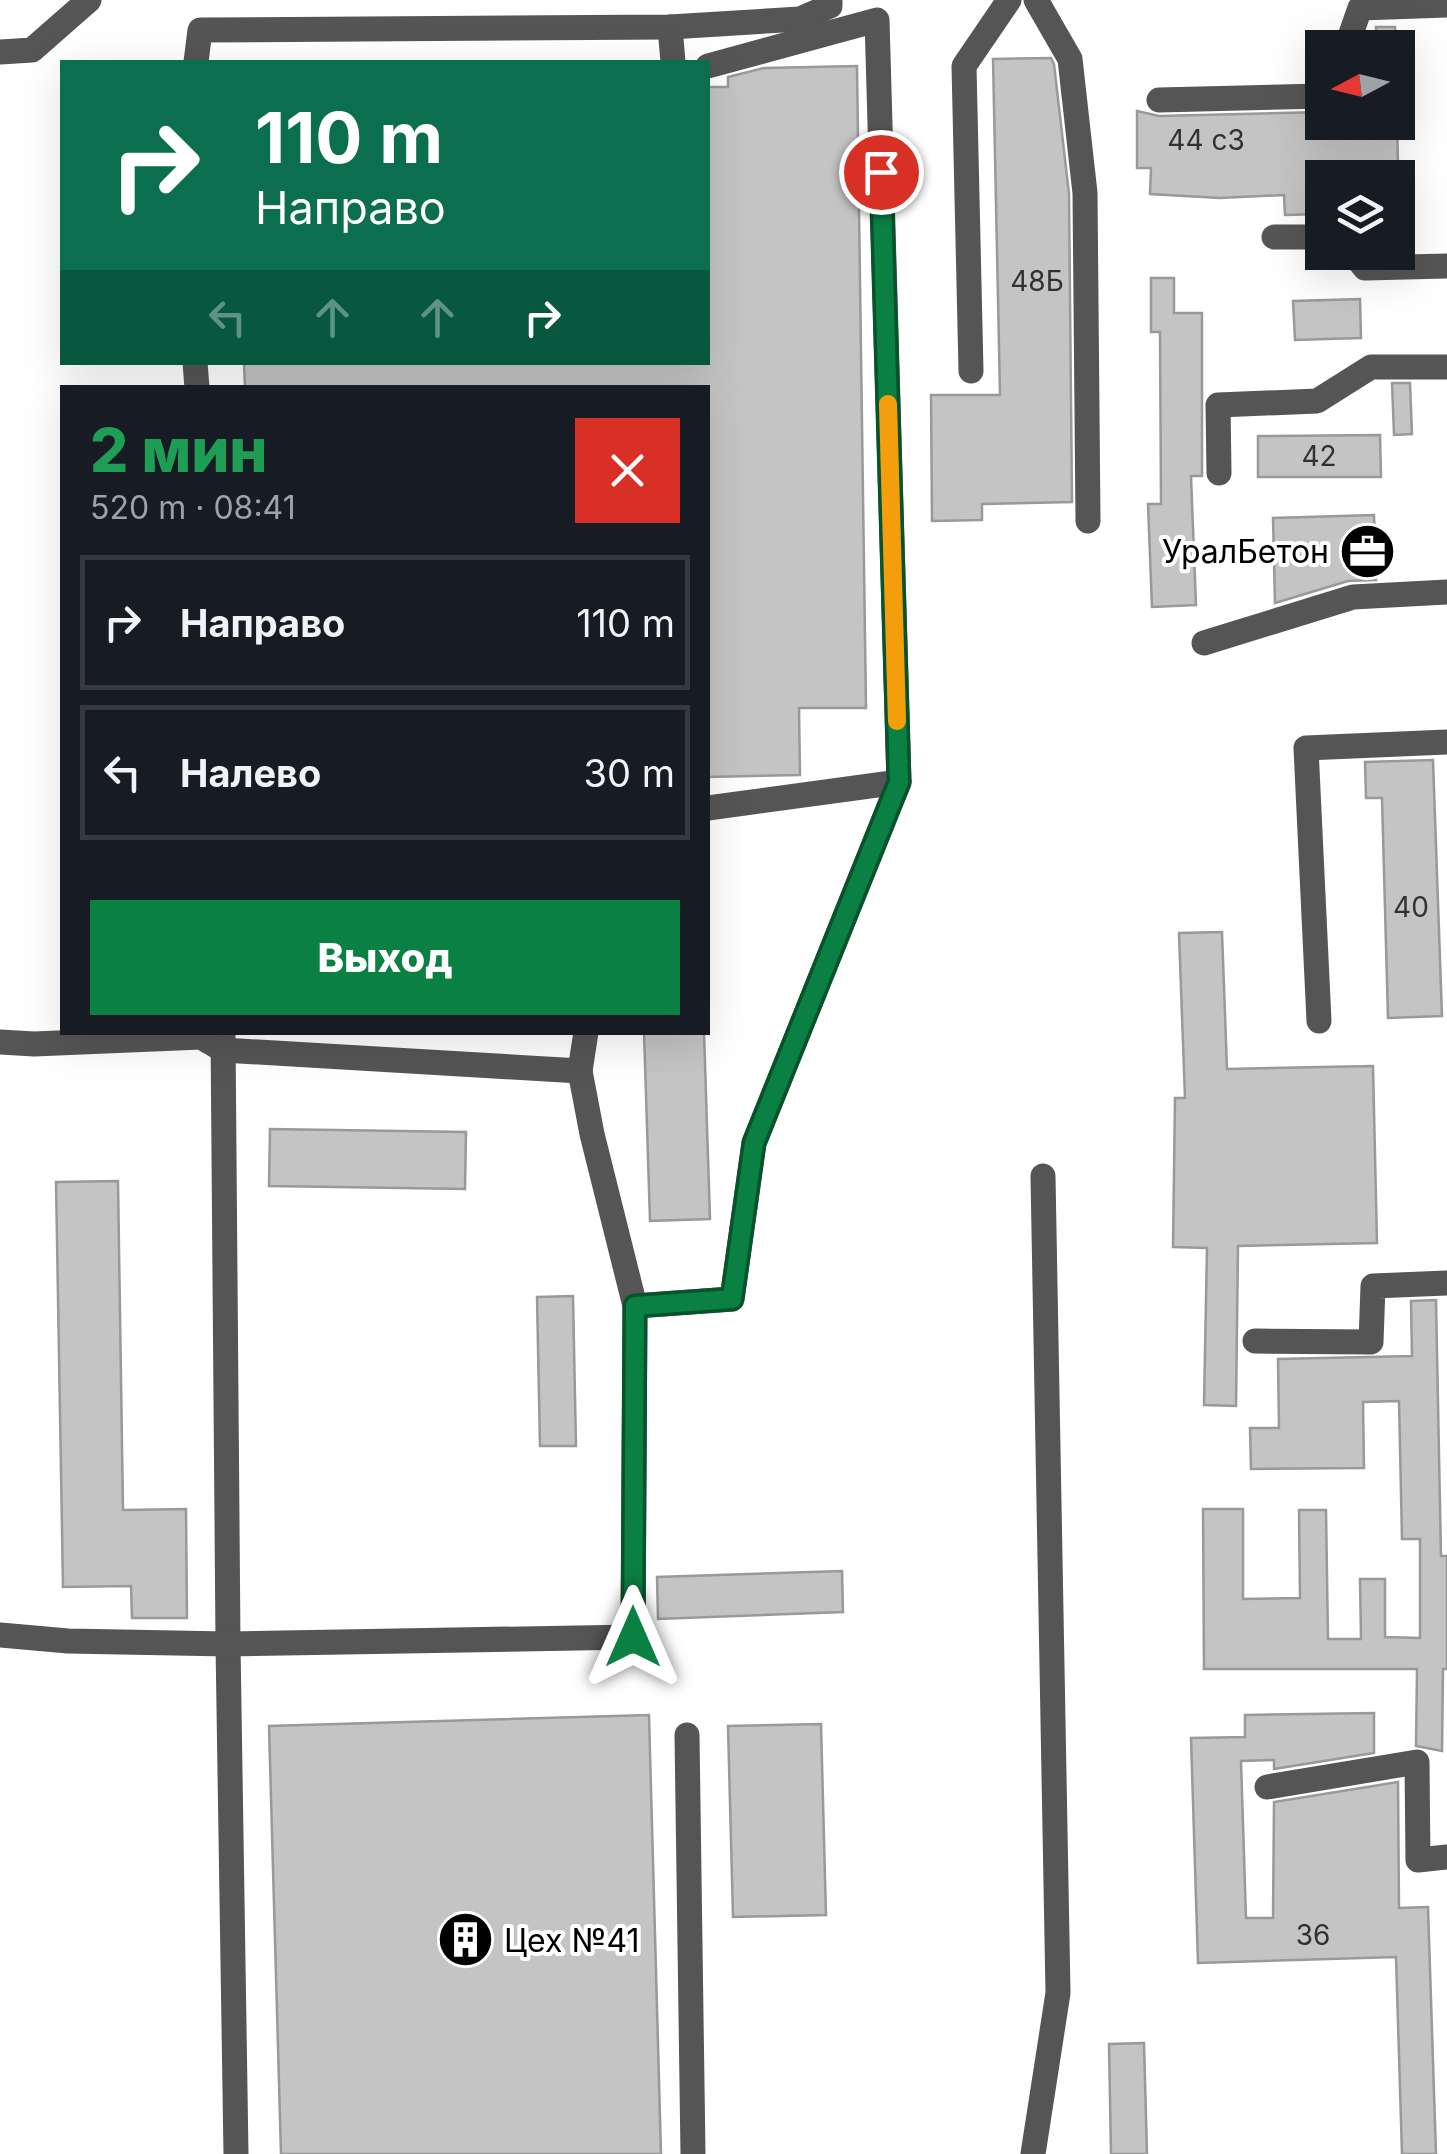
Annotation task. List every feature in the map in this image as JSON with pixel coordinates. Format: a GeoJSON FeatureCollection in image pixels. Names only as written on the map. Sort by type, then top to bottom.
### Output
{"type":"FeatureCollection","features":[{"type":"Feature","properties":{"kind":"lane"},"geometry":{"type":"LineString","coordinates":[[0,52],[32,50],[89,0]]}},
{"type":"Feature","properties":{"kind":"lane"},"geometry":{"type":"LineString","coordinates":[[196,60],[200,30],[670,27],[800,19],[830,6],[830,0]]}},
{"type":"Feature","properties":{"kind":"lane"},"geometry":{"type":"LineString","coordinates":[[972,371],[964,66],[1009,0]]}},
{"type":"Feature","properties":{"kind":"lane"},"geometry":{"type":"LineString","coordinates":[[1036,0],[1070,59],[1084,192],[1088,521]]}},
{"type":"Feature","properties":{"kind":"lane"},"geometry":{"type":"LineString","coordinates":[[1352,30],[1360,4],[1447,5]]}},
{"type":"Feature","properties":{"kind":"lane"},"geometry":{"type":"LineString","coordinates":[[635,1306],[732,1299],[754,1143],[899,782],[877,20],[710,65]]}},
{"type":"Feature","properties":{"kind":"lane"},"geometry":{"type":"LineString","coordinates":[[670,27],[672,60]]}},
{"type":"Feature","properties":{"kind":"lane"},"geometry":{"type":"LineString","coordinates":[[1159,100],[1305,96]]}},
{"type":"Feature","properties":{"kind":"lane"},"geometry":{"type":"LineString","coordinates":[[1274,237],[1305,237]]}},
{"type":"Feature","properties":{"kind":"lane"},"geometry":{"type":"LineString","coordinates":[[1415,267],[1447,266]]}},
{"type":"Feature","properties":{"kind":"lane"},"geometry":{"type":"LineString","coordinates":[[1219,473],[1218,406],[1317,402],[1371,367],[1447,367]]}},
{"type":"Feature","properties":{"kind":"lane"},"geometry":{"type":"LineString","coordinates":[[1204,642],[1353,596],[1447,592]]}},
{"type":"Feature","properties":{"kind":"lane"},"geometry":{"type":"LineString","coordinates":[[1319,1021],[1306,748],[1447,742]]}},
{"type":"Feature","properties":{"kind":"lane"},"geometry":{"type":"LineString","coordinates":[[710,808],[899,782]]}},
{"type":"Feature","properties":{"kind":"lane"},"geometry":{"type":"LineString","coordinates":[[0,1635],[68,1641],[228,1644],[633,1637],[635,1306],[580,1071],[586,1035]]}},
{"type":"Feature","properties":{"kind":"lane"},"geometry":{"type":"LineString","coordinates":[[0,1042],[201,1037],[580,1071]]}},
{"type":"Feature","properties":{"kind":"lane"},"geometry":{"type":"LineString","coordinates":[[223,1041],[236,2154]]}},
{"type":"Feature","properties":{"kind":"lane"},"geometry":{"type":"LineString","coordinates":[[1033,2154],[1058,1994],[1043,1176]]}},
{"type":"Feature","properties":{"kind":"lane"},"geometry":{"type":"LineString","coordinates":[[1255,1341],[1372,1342],[1373,1286],[1447,1283]]}},
{"type":"Feature","properties":{"kind":"lane"},"geometry":{"type":"LineString","coordinates":[[688,1735],[694,2154]]}},
{"type":"Feature","properties":{"kind":"lane"},"geometry":{"type":"LineString","coordinates":[[1267,1787],[1417,1762],[1418,1860],[1447,1857]]}},
{"type":"Feature","properties":{"kind":"building"},"geometry":{"type":"Polygon","coordinates":[[[1051,58],[1069,194],[1072,502],[982,504],[982,520],[932,521],[931,395],[1000,395],[993,59],[1051,58]]]}},
{"type":"Feature","properties":{"kind":"building"},"geometry":{"type":"Polygon","coordinates":[[[857,66],[866,708],[799,708],[800,775],[710,777],[710,385],[245,385],[244,365],[710,365],[710,87],[728,87],[728,77],[764,68],[857,66]]]}},
{"type":"Feature","properties":{"kind":"building"},"geometry":{"type":"Polygon","coordinates":[[[1137,111],[1159,116],[1305,112],[1305,140],[1397,140],[1398,160],[1305,160],[1305,214],[1285,215],[1284,195],[1220,198],[1150,194],[1151,168],[1137,168],[1137,111]]]}},
{"type":"Feature","properties":{"kind":"building"},"geometry":{"type":"Polygon","coordinates":[[[1151,278],[1174,278],[1174,313],[1202,313],[1202,476],[1191,476],[1196,605],[1152,607],[1148,504],[1161,504],[1160,332],[1151,332],[1151,278]]]}},
{"type":"Feature","properties":{"kind":"building"},"geometry":{"type":"Polygon","coordinates":[[[1360,299],[1361,338],[1295,340],[1293,301],[1360,299]]]}},
{"type":"Feature","properties":{"kind":"building"},"geometry":{"type":"Polygon","coordinates":[[[1392,383],[1410,383],[1412,434],[1394,435],[1392,383]]]}},
{"type":"Feature","properties":{"kind":"building"},"geometry":{"type":"Polygon","coordinates":[[[1380,435],[1381,477],[1258,477],[1258,436],[1380,435]]]}},
{"type":"Feature","properties":{"kind":"building"},"geometry":{"type":"Polygon","coordinates":[[[1374,515],[1376,580],[1348,581],[1275,603],[1273,518],[1374,515]]]}},
{"type":"Feature","properties":{"kind":"building"},"geometry":{"type":"Polygon","coordinates":[[[1433,760],[1442,1016],[1388,1018],[1382,798],[1366,798],[1365,762],[1433,760]]]}},
{"type":"Feature","properties":{"kind":"building"},"geometry":{"type":"Polygon","coordinates":[[[1222,932],[1227,1069],[1373,1066],[1377,1243],[1238,1246],[1236,1406],[1204,1405],[1207,1248],[1173,1247],[1175,1098],[1185,1098],[1179,933],[1222,932]]]}},
{"type":"Feature","properties":{"kind":"building"},"geometry":{"type":"Polygon","coordinates":[[[644,1035],[704,1035],[710,1219],[650,1221],[644,1035]]]}},
{"type":"Feature","properties":{"kind":"building"},"geometry":{"type":"Polygon","coordinates":[[[270,1129],[466,1132],[465,1189],[269,1186],[270,1129]]]}},
{"type":"Feature","properties":{"kind":"building"},"geometry":{"type":"Polygon","coordinates":[[[118,1181],[123,1510],[186,1509],[187,1618],[132,1618],[131,1586],[63,1587],[56,1182],[118,1181]]]}},
{"type":"Feature","properties":{"kind":"building"},"geometry":{"type":"Polygon","coordinates":[[[573,1296],[576,1446],[540,1446],[537,1297],[573,1296]]]}},
{"type":"Feature","properties":{"kind":"building"},"geometry":{"type":"Polygon","coordinates":[[[1436,1300],[1441,1556],[1447,1556],[1442,1751],[1416,1746],[1417,1669],[1204,1669],[1203,1509],[1243,1509],[1243,1599],[1300,1598],[1299,1510],[1326,1510],[1328,1639],[1361,1639],[1360,1579],[1385,1579],[1385,1637],[1420,1638],[1420,1539],[1402,1539],[1399,1401],[1363,1402],[1364,1468],[1251,1469],[1250,1428],[1279,1428],[1278,1359],[1412,1356],[1411,1301],[1436,1300]]]}},
{"type":"Feature","properties":{"kind":"building"},"geometry":{"type":"Polygon","coordinates":[[[842,1571],[843,1612],[658,1619],[657,1577],[842,1571]]]}},
{"type":"Feature","properties":{"kind":"building"},"geometry":{"type":"Polygon","coordinates":[[[1374,1713],[1374,1753],[1274,1769],[1274,1760],[1241,1761],[1246,1918],[1273,1918],[1274,1802],[1398,1782],[1399,1908],[1428,1907],[1436,2154],[1402,2154],[1396,1957],[1198,1963],[1191,1738],[1245,1737],[1245,1715],[1374,1713]]]}},
{"type":"Feature","properties":{"kind":"building","name":"Цех №41"},"geometry":{"type":"Polygon","coordinates":[[[649,1715],[661,2154],[281,2154],[269,1726],[649,1715]]]}},
{"type":"Feature","properties":{"kind":"building"},"geometry":{"type":"Polygon","coordinates":[[[821,1724],[826,1915],[733,1917],[728,1726],[821,1724]]]}},
{"type":"Feature","properties":{"kind":"building"},"geometry":{"type":"Polygon","coordinates":[[[1144,2043],[1147,2154],[1111,2154],[1109,2044],[1144,2043]]]}},
{"type":"Feature","properties":{"kind":"slow traffic"},"geometry":{"type":"LineString","coordinates":[[888,404],[897,721]]}},
{"type":"Feature","properties":{"kind":"place","name":"УралБетон"},"geometry":{"type":"Point","coordinates":[1368,551]}},
{"type":"Feature","properties":{"kind":"place","name":"Цех №41"},"geometry":{"type":"Point","coordinates":[465,1940]}},
{"type":"Feature","properties":{"kind":"route"},"geometry":{"type":"LineString","coordinates":[[633,1637],[635,1306],[732,1299],[754,1143],[899,782],[881,172]]}}]}
